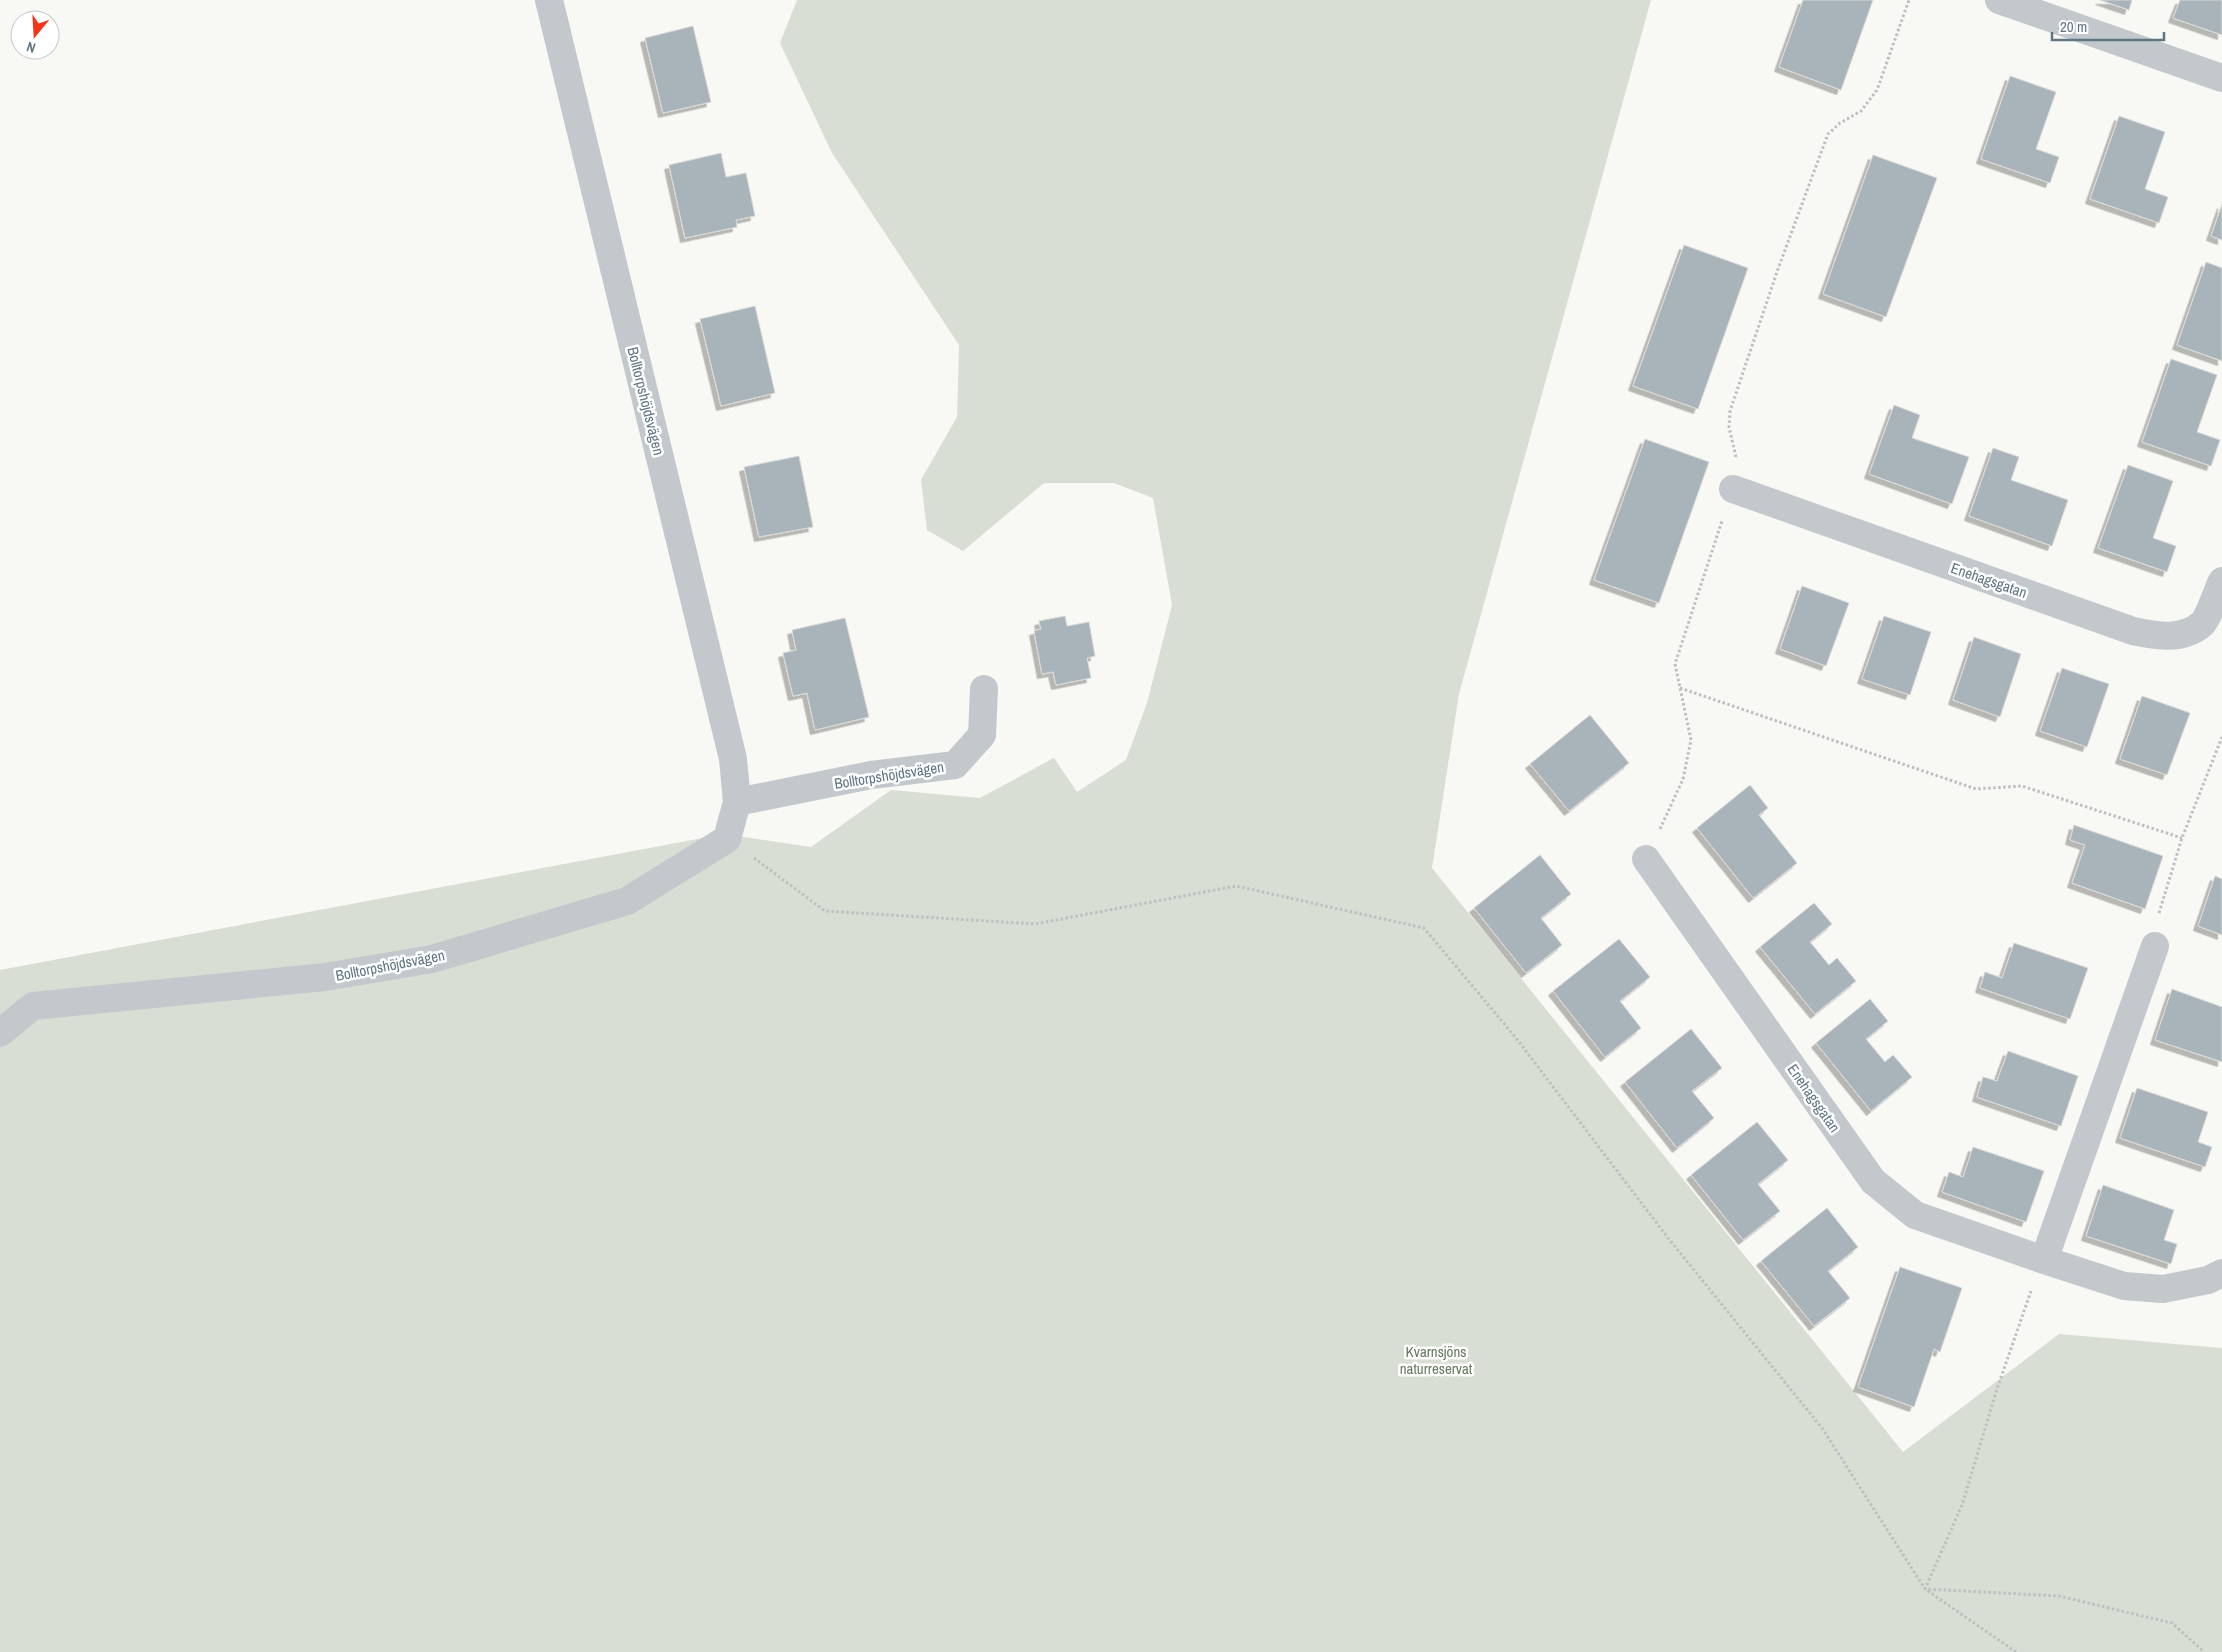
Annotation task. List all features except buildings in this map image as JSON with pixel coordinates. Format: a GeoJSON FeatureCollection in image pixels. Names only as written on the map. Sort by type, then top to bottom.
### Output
{"type":"FeatureCollection","features":[{"type":"Feature","properties":{"kind":"street","name":"Bolltorpshöjdsvägen"},"geometry":{"type":"LineString","coordinates":[[0,1033],[33,1006],[326,977],[432,959],[626,902],[727,839],[737,802],[733,759],[549,0]]}},
{"type":"Feature","properties":{"kind":"street"},"geometry":{"type":"LineString","coordinates":[[1999,0],[2222,78]]}},
{"type":"Feature","properties":{"kind":"street","name":"Enehagsgatan"},"geometry":{"type":"LineString","coordinates":[[1733,489],[2134,631],[2162,637],[2182,634],[2202,623],[2222,581]]}},
{"type":"Feature","properties":{"kind":"street","name":"Bolltorpshöjdsvägen"},"geometry":{"type":"LineString","coordinates":[[737,802],[871,775],[955,765],[982,735],[984,689]]}},
{"type":"Feature","properties":{"kind":"street","name":"Enehagsgatan"},"geometry":{"type":"LineString","coordinates":[[1646,860],[1873,1181],[1916,1215],[2124,1286],[2164,1289],[2208,1280],[2222,1273]]}},
{"type":"Feature","properties":{"kind":"street"},"geometry":{"type":"LineString","coordinates":[[2044,1260],[2155,946]]}},
{"type":"Feature","properties":{"kind":"path"},"geometry":{"type":"LineString","coordinates":[[1646,860],[1683,779],[1691,740],[1675,664],[1733,489],[1737,468],[1736,449],[1729,426],[1730,411],[1778,268],[1828,134],[1840,122],[1861,111],[1877,90],[1909,0]]}},
{"type":"Feature","properties":{"kind":"path"},"geometry":{"type":"LineString","coordinates":[[1680,688],[1976,789],[2022,786],[2182,838]]}},
{"type":"Feature","properties":{"kind":"path"},"geometry":{"type":"LineString","coordinates":[[2155,946],[2156,925],[2182,838],[2222,737]]}},
{"type":"Feature","properties":{"kind":"path"},"geometry":{"type":"LineString","coordinates":[[727,839],[825,911],[1035,924],[1236,886],[1424,928],[1516,1038],[1668,1238],[1822,1428],[1925,1589],[2016,1652]]}},
{"type":"Feature","properties":{"kind":"path"},"geometry":{"type":"LineString","coordinates":[[1925,1589],[1962,1505],[1997,1389],[2044,1260]]}},
{"type":"Feature","properties":{"kind":"path"},"geometry":{"type":"LineString","coordinates":[[1925,1589],[2059,1596],[2172,1623],[2204,1652]]}},
{"type":"Feature","properties":{"kind":"green space","name":"Kvarnsjöns naturreservat"},"geometry":{"type":"Polygon","coordinates":[[[797,0],[1651,0],[1459,694],[1432,868],[1903,1452],[2059,1334],[2222,1348],[2222,1652],[0,1652],[0,970],[724,834],[811,847],[891,790],[980,798],[1054,758],[1077,792],[1126,760],[1147,703],[1172,605],[1153,498],[1114,483],[1044,483],[963,551],[927,530],[921,480],[957,417],[959,345],[832,153],[780,43],[797,0]]]}}]}
